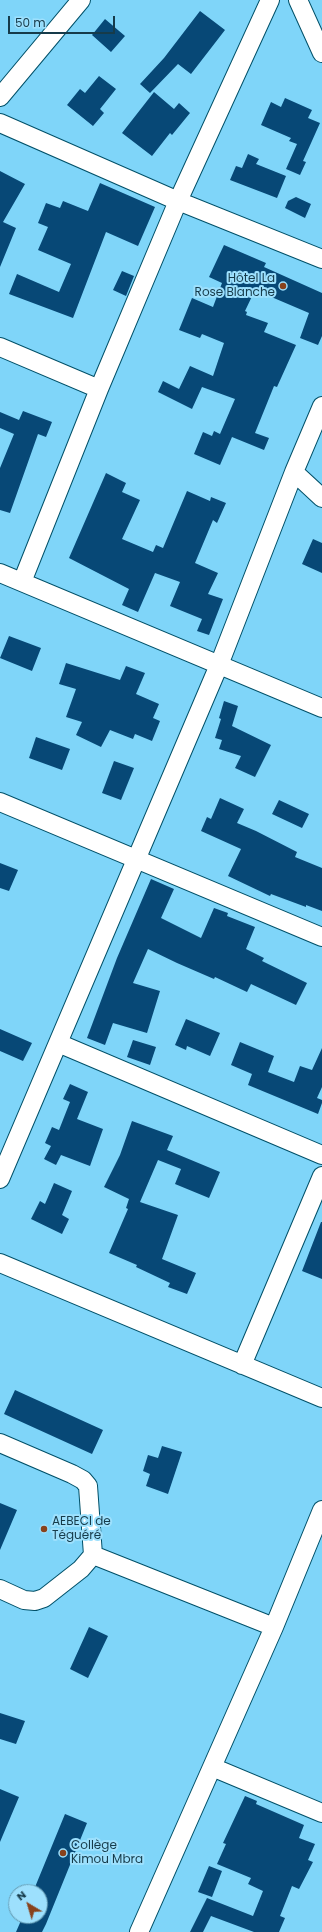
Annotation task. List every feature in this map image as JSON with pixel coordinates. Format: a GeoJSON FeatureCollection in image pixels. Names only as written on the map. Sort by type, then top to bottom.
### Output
{"type":"FeatureCollection","features":[{"type":"Feature","properties":{"kind":"street"},"geometry":{"type":"LineString","coordinates":[[0,97],[81,0]]}},
{"type":"Feature","properties":{"kind":"street"},"geometry":{"type":"LineString","coordinates":[[22,582],[99,389],[178,200],[270,0]]}},
{"type":"Feature","properties":{"kind":"street"},"geometry":{"type":"LineString","coordinates":[[298,0],[322,52]]}},
{"type":"Feature","properties":{"kind":"street"},"geometry":{"type":"LineString","coordinates":[[0,123],[178,200],[322,259]]}},
{"type":"Feature","properties":{"kind":"street"},"geometry":{"type":"LineString","coordinates":[[0,347],[99,389]]}},
{"type":"Feature","properties":{"kind":"street"},"geometry":{"type":"LineString","coordinates":[[0,1179],[219,665],[294,472],[322,406]]}},
{"type":"Feature","properties":{"kind":"street"},"geometry":{"type":"LineString","coordinates":[[294,472],[322,498]]}},
{"type":"Feature","properties":{"kind":"street"},"geometry":{"type":"LineString","coordinates":[[0,573],[322,708]]}},
{"type":"Feature","properties":{"kind":"street"},"geometry":{"type":"LineString","coordinates":[[0,802],[322,937]]}},
{"type":"Feature","properties":{"kind":"street"},"geometry":{"type":"LineString","coordinates":[[58,1043],[322,1155]]}},
{"type":"Feature","properties":{"kind":"street"},"geometry":{"type":"LineString","coordinates":[[242,1365],[322,1176]]}},
{"type":"Feature","properties":{"kind":"street"},"geometry":{"type":"LineString","coordinates":[[0,1263],[322,1398]]}},
{"type":"Feature","properties":{"kind":"street"},"geometry":{"type":"LineString","coordinates":[[0,1443],[72,1474],[83,1480],[88,1486],[93,1555],[81,1568],[44,1598],[24,1600],[0,1589]]}},
{"type":"Feature","properties":{"kind":"street"},"geometry":{"type":"LineString","coordinates":[[139,1932],[274,1627],[322,1510]]}},
{"type":"Feature","properties":{"kind":"street"},"geometry":{"type":"LineString","coordinates":[[93,1555],[274,1627]]}},
{"type":"Feature","properties":{"kind":"street"},"geometry":{"type":"LineString","coordinates":[[212,1767],[322,1813]]}},
{"type":"Feature","properties":{"kind":"building"},"geometry":{"type":"Polygon","coordinates":[[[200,11],[225,30],[191,74],[178,64],[150,93],[140,84],[164,58],[200,11]]]}},
{"type":"Feature","properties":{"kind":"building"},"geometry":{"type":"Polygon","coordinates":[[[105,19],[125,36],[111,52],[92,35],[105,19]]]}},
{"type":"Feature","properties":{"kind":"building"},"geometry":{"type":"Polygon","coordinates":[[[99,76],[116,89],[100,109],[104,113],[93,126],[67,105],[80,89],[85,93],[99,76]]]}},
{"type":"Feature","properties":{"kind":"building"},"geometry":{"type":"Polygon","coordinates":[[[154,92],[174,109],[179,103],[190,113],[172,135],[170,133],[152,156],[122,133],[154,92]]]}},
{"type":"Feature","properties":{"kind":"building"},"geometry":{"type":"Polygon","coordinates":[[[285,98],[312,110],[308,118],[320,123],[303,161],[306,162],[300,175],[286,169],[297,144],[289,141],[291,138],[261,125],[271,102],[281,107],[285,98]]]}},
{"type":"Feature","properties":{"kind":"building"},"geometry":{"type":"Polygon","coordinates":[[[248,154],[259,159],[256,164],[286,176],[277,198],[230,180],[236,166],[242,168],[248,154]]]}},
{"type":"Feature","properties":{"kind":"building"},"geometry":{"type":"Polygon","coordinates":[[[0,171],[25,184],[3,222],[16,228],[0,267],[0,171]]]}},
{"type":"Feature","properties":{"kind":"building"},"geometry":{"type":"Polygon","coordinates":[[[100,183],[155,207],[138,246],[106,232],[73,318],[9,294],[17,274],[59,292],[71,264],[38,250],[48,227],[38,223],[46,203],[60,208],[63,201],[88,211],[100,183]]]}},
{"type":"Feature","properties":{"kind":"building"},"geometry":{"type":"Polygon","coordinates":[[[296,197],[311,204],[305,218],[285,208],[288,201],[296,197]]]}},
{"type":"Feature","properties":{"kind":"building"},"geometry":{"type":"Polygon","coordinates":[[[224,245],[266,263],[264,267],[322,293],[322,336],[318,345],[300,338],[309,313],[255,290],[245,311],[247,312],[246,315],[268,323],[264,332],[296,345],[277,387],[274,386],[255,433],[269,438],[264,450],[232,437],[220,465],[194,454],[203,432],[212,436],[214,431],[220,434],[235,399],[202,387],[192,409],[158,392],[163,381],[179,389],[190,366],[213,376],[224,343],[202,334],[200,338],[179,330],[192,298],[213,307],[222,283],[209,277],[224,245]]]}},
{"type":"Feature","properties":{"kind":"building"},"geometry":{"type":"Polygon","coordinates":[[[122,271],[134,276],[126,296],[113,290],[122,271]]]}},
{"type":"Feature","properties":{"kind":"building"},"geometry":{"type":"Polygon","coordinates":[[[23,411],[52,422],[46,437],[38,434],[10,513],[0,510],[0,468],[14,434],[0,428],[0,412],[19,420],[23,411]]]}},
{"type":"Feature","properties":{"kind":"building"},"geometry":{"type":"Polygon","coordinates":[[[106,473],[126,483],[122,492],[140,500],[122,539],[153,552],[156,545],[163,548],[187,491],[210,501],[211,497],[226,503],[217,523],[213,520],[195,563],[218,573],[208,594],[223,599],[209,635],[197,631],[202,619],[170,606],[180,582],[155,573],[138,612],[122,605],[129,589],[69,558],[106,473]]]}},
{"type":"Feature","properties":{"kind":"building"},"geometry":{"type":"Polygon","coordinates":[[[313,539],[322,543],[322,573],[302,564],[313,539]]]}},
{"type":"Feature","properties":{"kind":"building"},"geometry":{"type":"Polygon","coordinates":[[[9,636],[41,648],[32,671],[0,658],[9,636]]]}},
{"type":"Feature","properties":{"kind":"building"},"geometry":{"type":"Polygon","coordinates":[[[66,663],[120,680],[126,666],[145,673],[136,694],[159,704],[153,718],[160,721],[152,741],[135,734],[133,739],[110,730],[101,747],[76,735],[82,722],[66,717],[76,689],[59,684],[66,663]]]}},
{"type":"Feature","properties":{"kind":"building"},"geometry":{"type":"Polygon","coordinates":[[[224,701],[238,706],[232,726],[271,745],[255,777],[235,768],[241,756],[219,749],[222,740],[215,738],[221,719],[219,718],[224,701]]]}},
{"type":"Feature","properties":{"kind":"building"},"geometry":{"type":"Polygon","coordinates":[[[36,737],[70,749],[62,770],[29,758],[36,737]]]}},
{"type":"Feature","properties":{"kind":"building"},"geometry":{"type":"Polygon","coordinates":[[[114,761],[134,768],[121,800],[102,793],[114,761]]]}},
{"type":"Feature","properties":{"kind":"building"},"geometry":{"type":"Polygon","coordinates":[[[220,798],[244,809],[237,823],[297,852],[295,857],[322,868],[322,911],[306,905],[306,907],[271,894],[270,896],[228,876],[241,849],[201,831],[207,817],[211,819],[220,798]]]}},
{"type":"Feature","properties":{"kind":"building"},"geometry":{"type":"Polygon","coordinates":[[[279,800],[309,814],[302,828],[272,814],[279,800]]]}},
{"type":"Feature","properties":{"kind":"building"},"geometry":{"type":"Polygon","coordinates":[[[0,863],[18,870],[9,891],[0,888],[0,863]]]}},
{"type":"Feature","properties":{"kind":"building"},"geometry":{"type":"Polygon","coordinates":[[[151,879],[174,889],[161,918],[201,938],[214,908],[228,913],[227,916],[255,927],[246,949],[264,958],[262,961],[307,983],[296,1005],[251,984],[247,992],[215,977],[214,979],[177,963],[148,949],[133,983],[160,991],[147,1033],[113,1023],[105,1045],[87,1038],[117,958],[151,879]]]}},
{"type":"Feature","properties":{"kind":"building"},"geometry":{"type":"Polygon","coordinates":[[[186,1019],[220,1033],[210,1056],[187,1046],[186,1050],[175,1045],[186,1019]]]}},
{"type":"Feature","properties":{"kind":"building"},"geometry":{"type":"Polygon","coordinates":[[[0,1029],[32,1043],[23,1061],[0,1051],[0,1029]]]}},
{"type":"Feature","properties":{"kind":"building"},"geometry":{"type":"Polygon","coordinates":[[[133,1040],[156,1047],[150,1065],[127,1057],[133,1040]]]}},
{"type":"Feature","properties":{"kind":"building"},"geometry":{"type":"Polygon","coordinates":[[[240,1042],[274,1056],[268,1072],[294,1082],[300,1066],[312,1070],[322,1048],[322,1087],[317,1098],[322,1100],[322,1103],[318,1114],[248,1085],[252,1074],[231,1065],[240,1042]]]}},
{"type":"Feature","properties":{"kind":"building"},"geometry":{"type":"Polygon","coordinates":[[[70,1084],[88,1092],[77,1119],[103,1129],[90,1166],[61,1155],[56,1165],[44,1159],[51,1146],[45,1143],[52,1127],[59,1130],[70,1102],[63,1099],[70,1084]]]}},
{"type":"Feature","properties":{"kind":"building"},"geometry":{"type":"Polygon","coordinates":[[[132,1121],[173,1136],[167,1150],[220,1172],[209,1198],[175,1184],[181,1169],[158,1160],[140,1202],[178,1215],[162,1259],[196,1273],[187,1294],[168,1287],[170,1283],[136,1267],[137,1265],[109,1253],[128,1209],[126,1208],[129,1199],[104,1187],[120,1155],[132,1121]]]}},
{"type":"Feature","properties":{"kind":"building"},"geometry":{"type":"Polygon","coordinates":[[[54,1183],[72,1191],[62,1215],[69,1219],[62,1234],[31,1219],[40,1201],[45,1204],[54,1183]]]}},
{"type":"Feature","properties":{"kind":"building"},"geometry":{"type":"Polygon","coordinates":[[[322,1222],[322,1279],[302,1271],[322,1222]]]}},
{"type":"Feature","properties":{"kind":"building"},"geometry":{"type":"Polygon","coordinates":[[[15,1390],[103,1430],[92,1454],[4,1414],[15,1390]]]}},
{"type":"Feature","properties":{"kind":"building"},"geometry":{"type":"Polygon","coordinates":[[[162,1446],[182,1452],[168,1494],[146,1486],[150,1474],[143,1471],[148,1455],[158,1458],[162,1446]]]}},
{"type":"Feature","properties":{"kind":"building"},"geometry":{"type":"Polygon","coordinates":[[[0,1503],[17,1510],[0,1550],[0,1503]]]}},
{"type":"Feature","properties":{"kind":"building"},"geometry":{"type":"Polygon","coordinates":[[[89,1627],[108,1636],[88,1678],[70,1669],[89,1627]]]}},
{"type":"Feature","properties":{"kind":"building"},"geometry":{"type":"Polygon","coordinates":[[[0,1713],[25,1721],[16,1744],[0,1739],[0,1713]]]}},
{"type":"Feature","properties":{"kind":"building"},"geometry":{"type":"Polygon","coordinates":[[[0,1789],[19,1797],[0,1842],[0,1789]]]}},
{"type":"Feature","properties":{"kind":"building"},"geometry":{"type":"Polygon","coordinates":[[[245,1796],[257,1801],[256,1804],[304,1825],[299,1838],[315,1844],[308,1860],[313,1862],[299,1889],[292,1886],[280,1916],[285,1918],[279,1932],[254,1932],[211,1916],[203,1932],[190,1932],[207,1898],[253,1916],[263,1891],[248,1884],[251,1878],[217,1864],[226,1844],[223,1843],[245,1796]]]}},
{"type":"Feature","properties":{"kind":"building"},"geometry":{"type":"Polygon","coordinates":[[[65,1814],[87,1823],[48,1919],[48,1884],[36,1884],[65,1814]]]}},
{"type":"Feature","properties":{"kind":"building"},"geometry":{"type":"Polygon","coordinates":[[[209,1866],[222,1871],[212,1897],[198,1892],[209,1866]]]}},
{"type":"Feature","properties":{"kind":"building"},"geometry":{"type":"Polygon","coordinates":[[[20,1924],[46,1924],[42,1932],[16,1932],[20,1924]]]}},
{"type":"Feature","properties":{"kind":"place","name":"Hôtel La Rose Blanche"},"geometry":{"type":"Point","coordinates":[283,286]}},
{"type":"Feature","properties":{"kind":"place","name":"AEBECI de Téguéré"},"geometry":{"type":"Point","coordinates":[44,1529]}},
{"type":"Feature","properties":{"kind":"place","name":"Collège Kimou Mbra"},"geometry":{"type":"Point","coordinates":[63,1853]}}]}
